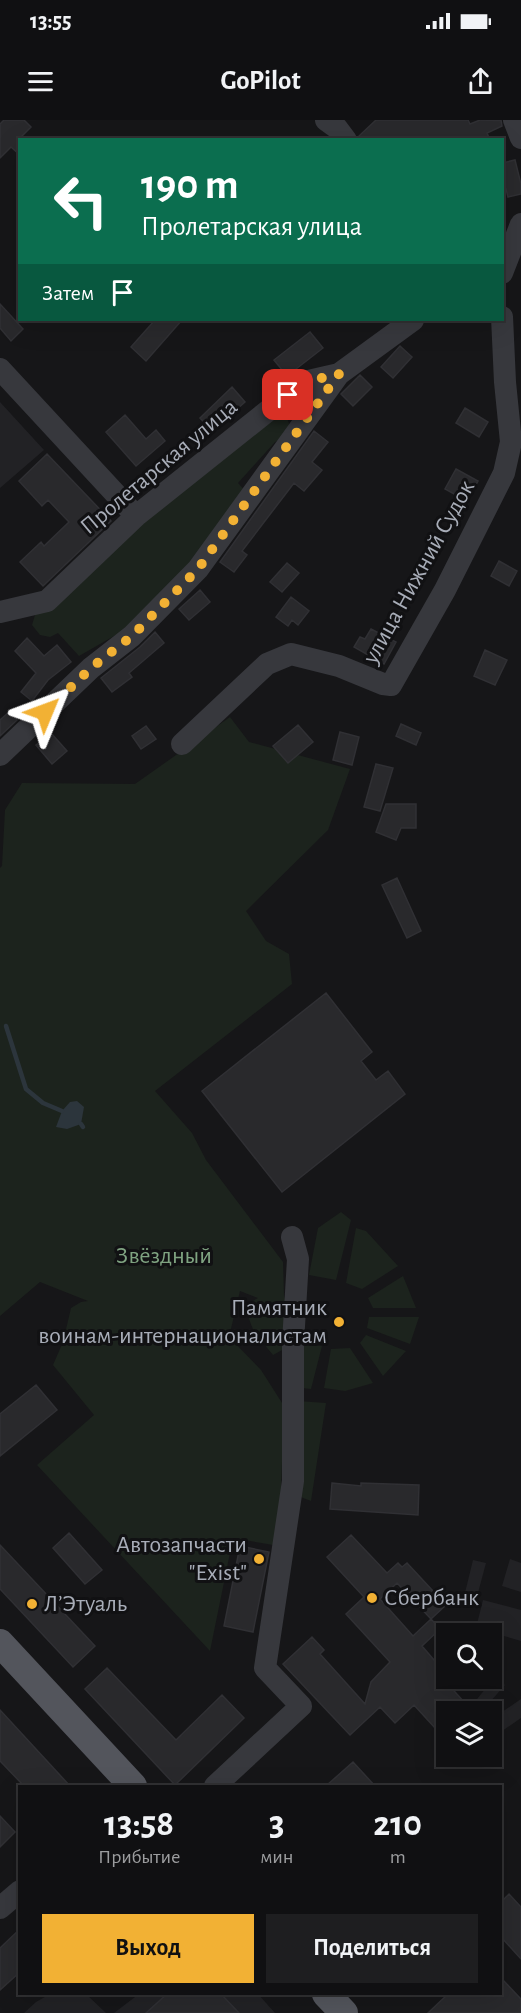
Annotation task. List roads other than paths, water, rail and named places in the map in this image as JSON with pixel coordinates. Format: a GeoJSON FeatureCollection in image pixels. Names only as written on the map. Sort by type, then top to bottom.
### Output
{"type":"FeatureCollection","features":[{"type":"Feature","properties":{"kind":"main road"},"geometry":{"type":"LineString","coordinates":[[0,1642],[131,1785]]}},
{"type":"Feature","properties":{"kind":"main road"},"geometry":{"type":"LineString","coordinates":[[327,1995],[344,2013]]}},
{"type":"Feature","properties":{"kind":"street"},"geometry":{"type":"LineString","coordinates":[[326,120],[337,128],[344,138]]}},
{"type":"Feature","properties":{"kind":"street"},"geometry":{"type":"LineString","coordinates":[[514,120],[521,138]]}},
{"type":"Feature","properties":{"kind":"street"},"geometry":{"type":"LineString","coordinates":[[504,268],[521,224]]}},
{"type":"Feature","properties":{"kind":"street","name":"Пролетарская улица"},"geometry":{"type":"LineString","coordinates":[[0,612],[47,601],[136,516],[304,382],[339,374],[412,321]]}},
{"type":"Feature","properties":{"kind":"street","name":"улица Нижний Судок"},"geometry":{"type":"LineString","coordinates":[[182,744],[267,664],[291,654],[339,666],[383,684],[391,685],[444,590],[504,473],[511,442],[502,321]]}},
{"type":"Feature","properties":{"kind":"street"},"geometry":{"type":"LineString","coordinates":[[0,369],[136,516]]}},
{"type":"Feature","properties":{"kind":"street"},"geometry":{"type":"LineString","coordinates":[[0,755],[91,668],[132,636],[198,569],[339,374]]}},
{"type":"Feature","properties":{"kind":"street"},"geometry":{"type":"LineString","coordinates":[[216,1785],[301,1706],[265,1668],[293,1481],[293,1343],[298,1259],[292,1237]]}},
{"type":"Feature","properties":{"kind":"street"},"geometry":{"type":"LineString","coordinates":[[0,1908],[18,1892]]}},
{"type":"Feature","properties":{"kind":"waterway"},"geometry":{"type":"LineString","coordinates":[[6,1026],[26,1089],[43,1103],[62,1111]]}},
{"type":"Feature","properties":{"kind":"place","name":"Памятник воинам-интернационалистам"},"geometry":{"type":"Point","coordinates":[339,1322]}},
{"type":"Feature","properties":{"kind":"place","name":"Автозапчасти \"Exist\""},"geometry":{"type":"Point","coordinates":[259,1559]}},
{"type":"Feature","properties":{"kind":"place","name":"Сбербанк"},"geometry":{"type":"Point","coordinates":[372,1598]}},
{"type":"Feature","properties":{"kind":"place","name":"Л’Этуаль"},"geometry":{"type":"Point","coordinates":[32,1604]}},
{"type":"Feature","properties":{"kind":"park label","name":"Звёздный"},"geometry":{"type":"Point","coordinates":[164,1256]}}]}
